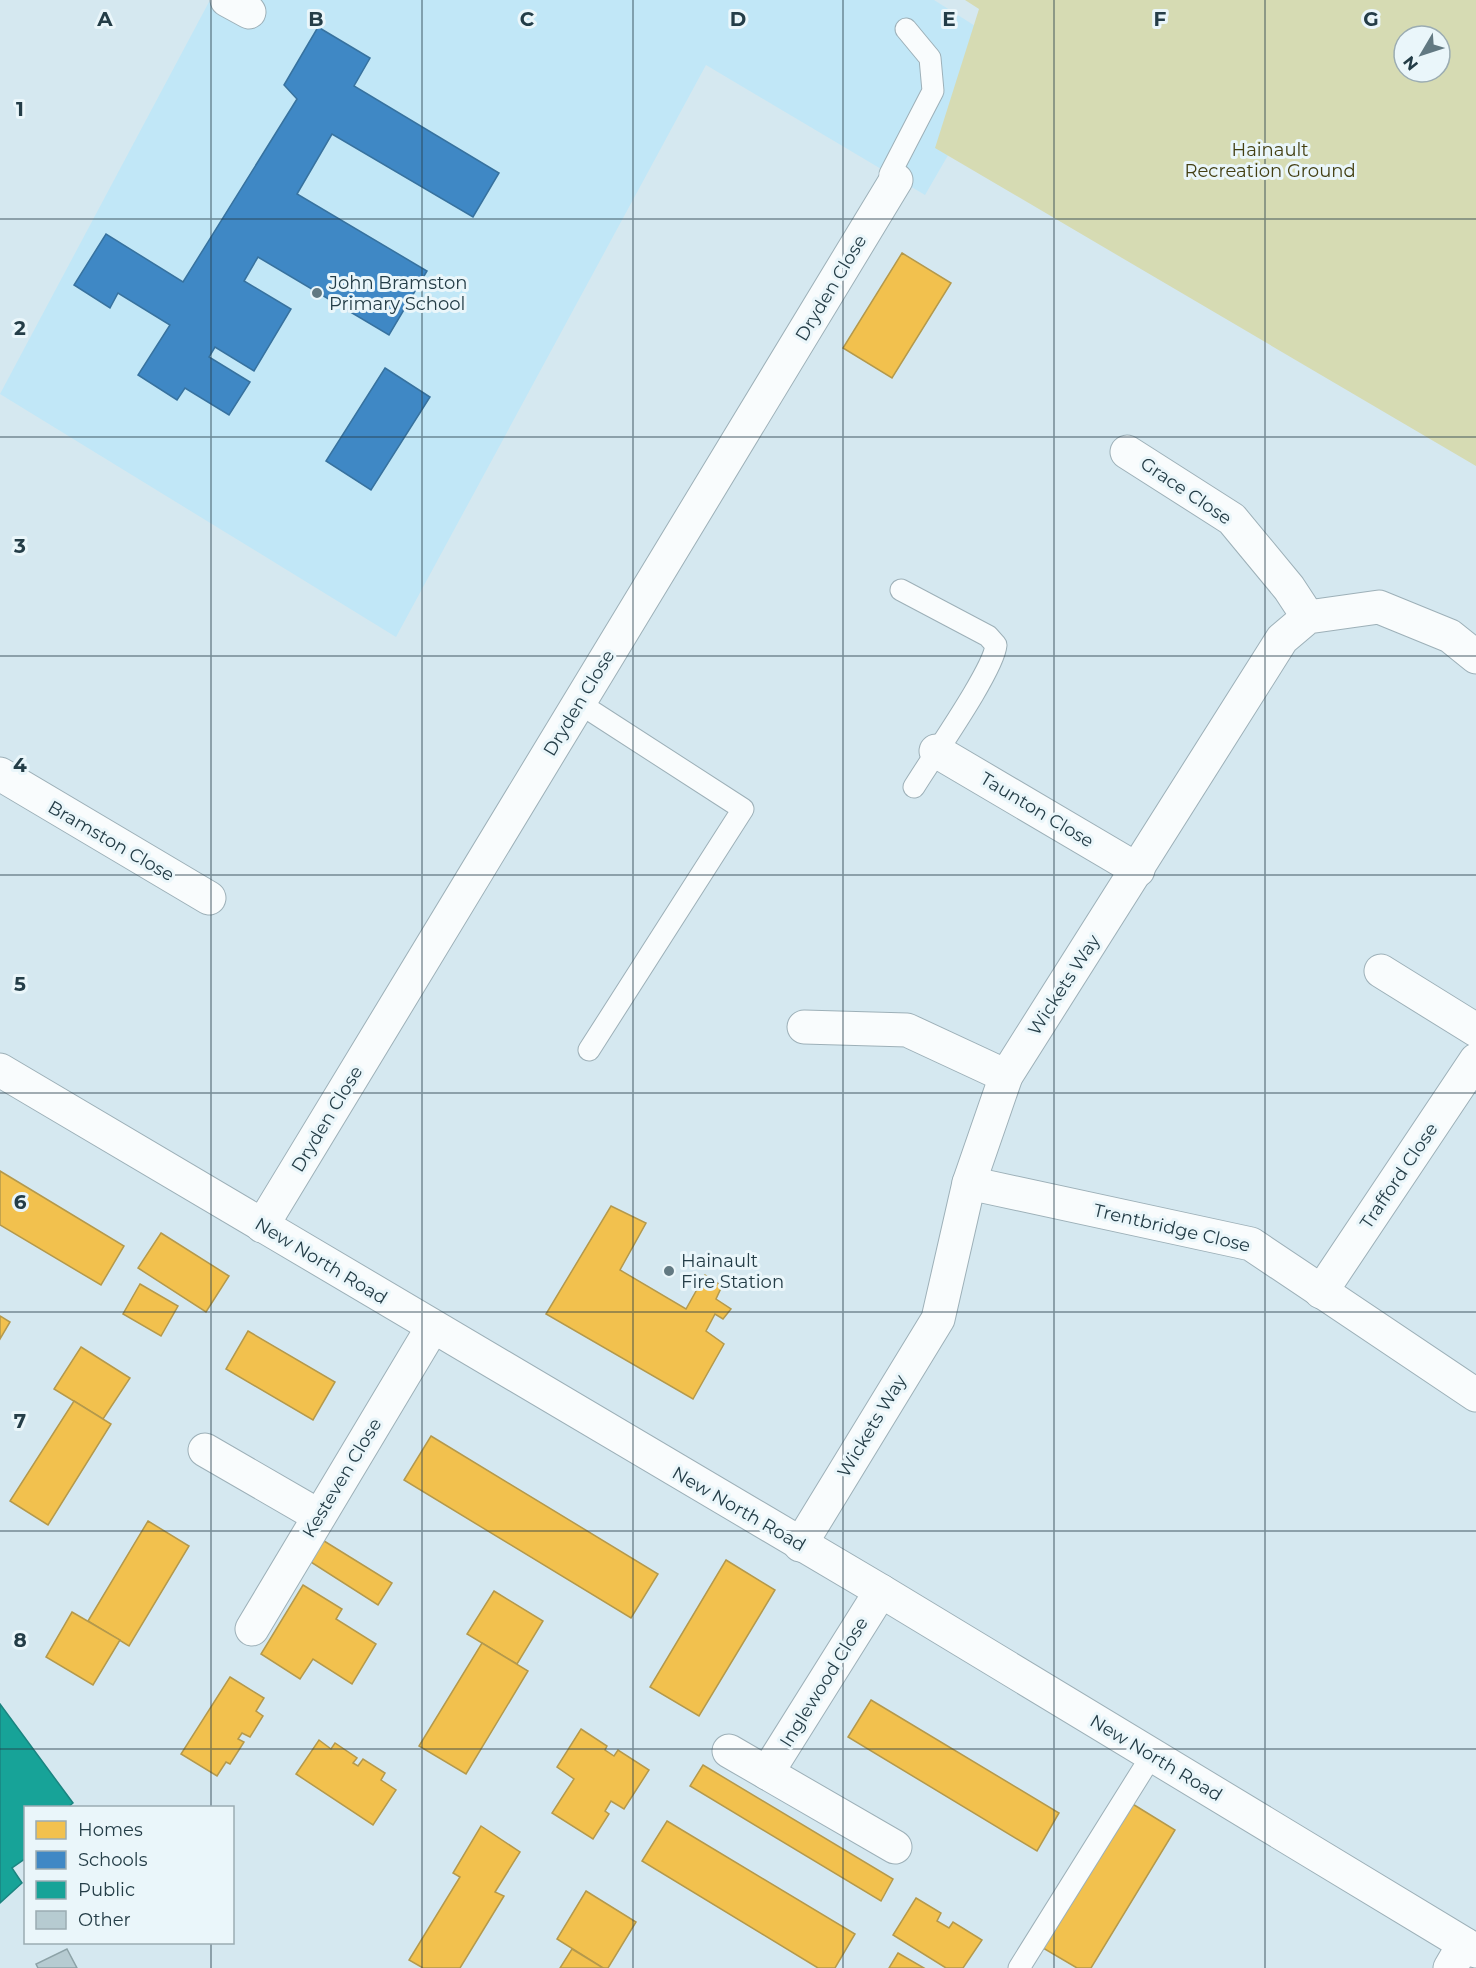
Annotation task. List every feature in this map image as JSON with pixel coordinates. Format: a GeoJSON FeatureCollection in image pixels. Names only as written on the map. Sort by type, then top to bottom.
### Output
{"type":"FeatureCollection","features":[{"type":"Feature","properties":{"kind":"street","name":"Dryden Close"},"geometry":{"type":"LineString","coordinates":[[262,1226],[896,180]]}},
{"type":"Feature","properties":{"kind":"street","name":"Grace Close"},"geometry":{"type":"LineString","coordinates":[[1127,452],[1232,519],[1289,588],[1308,617]]}},
{"type":"Feature","properties":{"kind":"street"},"geometry":{"type":"LineString","coordinates":[[1308,617],[1379,607],[1450,636],[1476,657]]}},
{"type":"Feature","properties":{"kind":"street","name":"Wickets Way"},"geometry":{"type":"LineString","coordinates":[[800,1545],[938,1319],[969,1183],[1006,1076],[1282,639],[1308,617]]}},
{"type":"Feature","properties":{"kind":"street","name":"Taunton Close"},"geometry":{"type":"LineString","coordinates":[[936,751],[1138,870]]}},
{"type":"Feature","properties":{"kind":"street","name":"Bramston Close"},"geometry":{"type":"LineString","coordinates":[[5,789],[209,898]]}},
{"type":"Feature","properties":{"kind":"street"},"geometry":{"type":"LineString","coordinates":[[1381,971],[1476,1030]]}},
{"type":"Feature","properties":{"kind":"street"},"geometry":{"type":"LineString","coordinates":[[804,1027],[907,1030],[1006,1076]]}},
{"type":"Feature","properties":{"kind":"street","name":"Trafford Close"},"geometry":{"type":"LineString","coordinates":[[1321,1292],[1476,1060]]}},
{"type":"Feature","properties":{"kind":"street","name":"New North Road"},"geometry":{"type":"LineString","coordinates":[[0,1070],[432,1328],[881,1591],[1152,1755],[1463,1954]]}},
{"type":"Feature","properties":{"kind":"street","name":"Trentbridge Close"},"geometry":{"type":"LineString","coordinates":[[969,1183],[1251,1244],[1476,1395]]}},
{"type":"Feature","properties":{"kind":"street","name":"Kesteven Close"},"geometry":{"type":"LineString","coordinates":[[252,1629],[432,1328]]}},
{"type":"Feature","properties":{"kind":"street"},"geometry":{"type":"LineString","coordinates":[[205,1450],[320,1516]]}},
{"type":"Feature","properties":{"kind":"street","name":"Inglewood Close"},"geometry":{"type":"LineString","coordinates":[[767,1773],[881,1591]]}},
{"type":"Feature","properties":{"kind":"street"},"geometry":{"type":"LineString","coordinates":[[729,1751],[895,1847]]}},
{"type":"Feature","properties":{"kind":"lane"},"geometry":{"type":"LineString","coordinates":[[896,180],[890,174],[933,91],[930,58],[906,29]]}},
{"type":"Feature","properties":{"kind":"lane"},"geometry":{"type":"LineString","coordinates":[[901,590],[988,636],[996,645],[995,654],[914,787]]}},
{"type":"Feature","properties":{"kind":"lane"},"geometry":{"type":"LineString","coordinates":[[579,703],[743,809],[589,1050]]}},
{"type":"Feature","properties":{"kind":"lane"},"geometry":{"type":"LineString","coordinates":[[1019,1968],[1152,1755]]}},
{"type":"Feature","properties":{"kind":"shaded area","name":"John Bramston Primary School"},"geometry":{"type":"Polygon","coordinates":[[[210,0],[934,0],[1010,48],[925,195],[706,65],[396,637],[0,394],[210,0]]]}},
{"type":"Feature","properties":{"kind":"green space","name":"Hainault Recreation Ground"},"geometry":{"type":"Polygon","coordinates":[[[965,0],[1476,0],[1476,466],[935,148],[979,9],[965,0]]]}},
{"type":"Feature","properties":{"kind":"building: Homes"},"geometry":{"type":"Polygon","coordinates":[[[902,253],[951,283],[892,378],[843,348],[902,253]]]}},
{"type":"Feature","properties":{"kind":"building: Homes"},"geometry":{"type":"Polygon","coordinates":[[[0,1171],[124,1246],[101,1285],[0,1225],[0,1171]]]}},
{"type":"Feature","properties":{"kind":"building: Homes"},"geometry":{"type":"Polygon","coordinates":[[[611,1206],[646,1223],[620,1270],[686,1309],[705,1275],[722,1286],[716,1299],[731,1309],[723,1319],[715,1314],[706,1331],[724,1344],[693,1399],[546,1314],[611,1206]]]}},
{"type":"Feature","properties":{"kind":"building: Homes"},"geometry":{"type":"Polygon","coordinates":[[[161,1233],[229,1276],[206,1312],[138,1268],[161,1233]]]}},
{"type":"Feature","properties":{"kind":"building: Homes"},"geometry":{"type":"Polygon","coordinates":[[[140,1284],[178,1306],[161,1336],[123,1314],[140,1284]]]}},
{"type":"Feature","properties":{"kind":"building: Homes"},"geometry":{"type":"Polygon","coordinates":[[[0,1316],[10,1322],[0,1339],[0,1316]]]}},
{"type":"Feature","properties":{"kind":"building: Homes"},"geometry":{"type":"Polygon","coordinates":[[[248,1331],[335,1382],[313,1420],[226,1369],[248,1331]]]}},
{"type":"Feature","properties":{"kind":"building: Homes"},"geometry":{"type":"Polygon","coordinates":[[[81,1347],[130,1378],[103,1419],[54,1389],[81,1347]]]}},
{"type":"Feature","properties":{"kind":"building: Homes"},"geometry":{"type":"Polygon","coordinates":[[[74,1401],[111,1424],[48,1525],[10,1501],[74,1401]]]}},
{"type":"Feature","properties":{"kind":"building: Homes"},"geometry":{"type":"Polygon","coordinates":[[[431,1436],[658,1574],[631,1618],[404,1480],[431,1436]]]}},
{"type":"Feature","properties":{"kind":"building: Homes"},"geometry":{"type":"Polygon","coordinates":[[[148,1521],[189,1546],[129,1646],[88,1621],[148,1521]]]}},
{"type":"Feature","properties":{"kind":"building: Homes"},"geometry":{"type":"Polygon","coordinates":[[[316,1536],[392,1583],[378,1605],[303,1557],[316,1536]]]}},
{"type":"Feature","properties":{"kind":"building: Homes"},"geometry":{"type":"Polygon","coordinates":[[[726,1560],[775,1590],[699,1716],[650,1687],[726,1560]]]}},
{"type":"Feature","properties":{"kind":"building: Homes"},"geometry":{"type":"Polygon","coordinates":[[[303,1585],[342,1609],[336,1619],[376,1644],[352,1684],[313,1659],[300,1679],[261,1654],[303,1585]]]}},
{"type":"Feature","properties":{"kind":"building: Homes"},"geometry":{"type":"Polygon","coordinates":[[[494,1591],[543,1621],[517,1664],[467,1634],[494,1591]]]}},
{"type":"Feature","properties":{"kind":"building: Homes"},"geometry":{"type":"Polygon","coordinates":[[[72,1612],[120,1640],[93,1685],[46,1657],[72,1612]]]}},
{"type":"Feature","properties":{"kind":"building: Homes"},"geometry":{"type":"Polygon","coordinates":[[[482,1643],[528,1671],[466,1774],[419,1746],[482,1643]]]}},
{"type":"Feature","properties":{"kind":"building: Homes"},"geometry":{"type":"Polygon","coordinates":[[[230,1677],[264,1698],[256,1711],[263,1716],[250,1737],[242,1733],[238,1739],[244,1742],[230,1764],[226,1762],[217,1776],[181,1754],[230,1677]]]}},
{"type":"Feature","properties":{"kind":"building: Homes"},"geometry":{"type":"Polygon","coordinates":[[[871,1700],[1059,1813],[1037,1851],[848,1737],[871,1700]]]}},
{"type":"Feature","properties":{"kind":"building: Homes"},"geometry":{"type":"Polygon","coordinates":[[[581,1729],[607,1746],[605,1750],[614,1756],[618,1750],[649,1770],[624,1809],[611,1801],[605,1811],[609,1814],[593,1839],[552,1813],[574,1779],[557,1767],[581,1729]]]}},
{"type":"Feature","properties":{"kind":"building: Homes"},"geometry":{"type":"Polygon","coordinates":[[[319,1740],[331,1749],[335,1743],[357,1758],[353,1763],[358,1766],[363,1759],[385,1773],[381,1780],[396,1790],[373,1825],[296,1774],[319,1740]]]}},
{"type":"Feature","properties":{"kind":"building: Homes"},"geometry":{"type":"Polygon","coordinates":[[[703,1765],[893,1879],[881,1901],[690,1786],[703,1765]]]}},
{"type":"Feature","properties":{"kind":"building: Homes"},"geometry":{"type":"Polygon","coordinates":[[[1131,1803],[1175,1830],[1091,1968],[1077,1968],[1043,1948],[1131,1803]]]}},
{"type":"Feature","properties":{"kind":"building: Homes"},"geometry":{"type":"Polygon","coordinates":[[[667,1821],[855,1934],[835,1968],[818,1968],[642,1861],[667,1821]]]}},
{"type":"Feature","properties":{"kind":"building: Homes"},"geometry":{"type":"Polygon","coordinates":[[[481,1826],[520,1852],[495,1892],[504,1896],[460,1968],[423,1968],[409,1960],[460,1877],[453,1873],[481,1826]]]}},
{"type":"Feature","properties":{"kind":"building: Homes"},"geometry":{"type":"Polygon","coordinates":[[[586,1891],[636,1922],[608,1968],[603,1968],[557,1939],[586,1891]]]}},
{"type":"Feature","properties":{"kind":"building: Homes"},"geometry":{"type":"Polygon","coordinates":[[[916,1898],[941,1913],[937,1921],[949,1928],[953,1922],[982,1940],[963,1968],[946,1968],[893,1935],[916,1898]]]}},
{"type":"Feature","properties":{"kind":"building: Homes"},"geometry":{"type":"Polygon","coordinates":[[[572,1949],[603,1968],[560,1968],[572,1949]]]}},
{"type":"Feature","properties":{"kind":"building: Homes"},"geometry":{"type":"Polygon","coordinates":[[[898,1953],[924,1968],[889,1968],[898,1953]]]}},
{"type":"Feature","properties":{"kind":"building: Schools"},"geometry":{"type":"Polygon","coordinates":[[[318,27],[370,58],[354,86],[499,173],[473,217],[332,134],[297,194],[427,271],[389,335],[258,257],[244,281],[291,309],[254,371],[215,347],[209,357],[250,382],[229,415],[185,388],[177,400],[138,375],[170,325],[118,293],[110,308],[74,285],[106,234],[183,282],[297,99],[284,85],[318,27]]]}},
{"type":"Feature","properties":{"kind":"building: Schools"},"geometry":{"type":"Polygon","coordinates":[[[385,368],[430,397],[371,490],[326,461],[385,368]]]}},
{"type":"Feature","properties":{"kind":"building: Public"},"geometry":{"type":"Polygon","coordinates":[[[0,1704],[73,1803],[69,1806],[24,1806],[24,1859],[12,1868],[22,1883],[0,1903],[0,1704]]]}},
{"type":"Feature","properties":{"kind":"building: Other"},"geometry":{"type":"Polygon","coordinates":[[[67,1949],[77,1968],[38,1968],[36,1964],[67,1949]]]}},
{"type":"Feature","properties":{"kind":"place","name":"John Bramston Primary School"},"geometry":{"type":"Point","coordinates":[317,293]}},
{"type":"Feature","properties":{"kind":"place","name":"Hainault Fire Station"},"geometry":{"type":"Point","coordinates":[669,1271]}}]}
